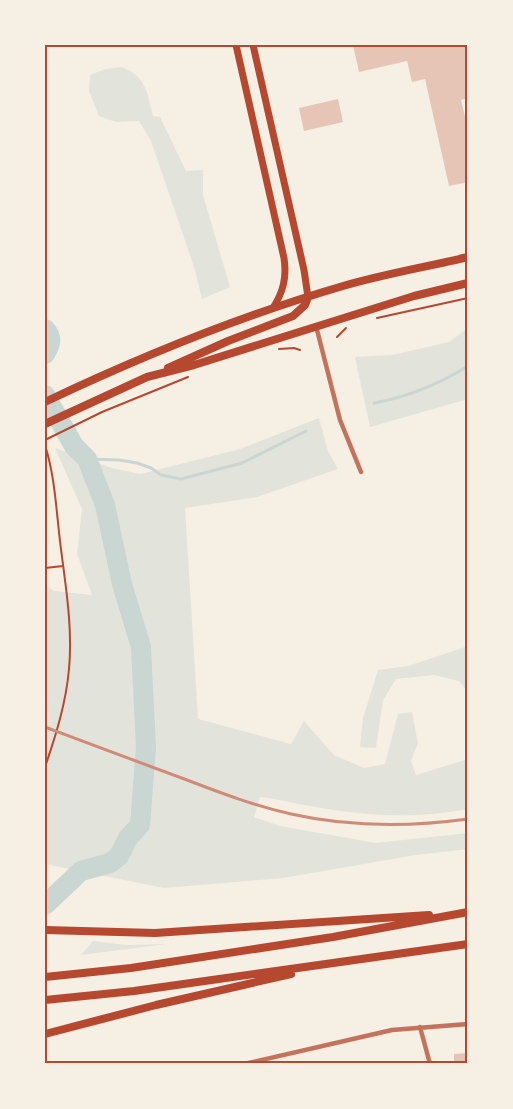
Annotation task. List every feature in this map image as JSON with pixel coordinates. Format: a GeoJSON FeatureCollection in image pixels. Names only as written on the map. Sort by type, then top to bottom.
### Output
{"type":"FeatureCollection","features":[{"type":"Feature","properties":{"kind":"highway"},"geometry":{"type":"LineString","coordinates":[[45,930],[88,933],[155,933],[468,912]]}},
{"type":"Feature","properties":{"kind":"highway"},"geometry":{"type":"LineString","coordinates":[[45,977],[333,937],[468,912]]}},
{"type":"Feature","properties":{"kind":"highway"},"geometry":{"type":"LineString","coordinates":[[45,1000],[341,963],[468,944]]}},
{"type":"Feature","properties":{"kind":"highway"},"geometry":{"type":"LineString","coordinates":[[45,1034],[156,1005],[341,963]]}},
{"type":"Feature","properties":{"kind":"main road"},"geometry":{"type":"LineString","coordinates":[[236,45],[284,258],[284,285],[273,308]]}},
{"type":"Feature","properties":{"kind":"main road"},"geometry":{"type":"LineString","coordinates":[[45,424],[228,341],[293,316],[305,305],[308,297],[304,270],[253,45]]}},
{"type":"Feature","properties":{"kind":"main road"},"geometry":{"type":"LineString","coordinates":[[45,402],[184,340],[273,308],[359,282],[468,257]]}},
{"type":"Feature","properties":{"kind":"main road"},"geometry":{"type":"LineString","coordinates":[[147,377],[194,365],[414,296],[468,283]]}},
{"type":"Feature","properties":{"kind":"street"},"geometry":{"type":"LineString","coordinates":[[316,326],[340,420],[361,472]]}},
{"type":"Feature","properties":{"kind":"street"},"geometry":{"type":"LineString","coordinates":[[244,1064],[359,1036],[420,1027],[468,1024]]}},
{"type":"Feature","properties":{"kind":"street"},"geometry":{"type":"LineString","coordinates":[[420,1027],[430,1064]]}},
{"type":"Feature","properties":{"kind":"path"},"geometry":{"type":"LineString","coordinates":[[377,318],[468,298]]}},
{"type":"Feature","properties":{"kind":"path"},"geometry":{"type":"LineString","coordinates":[[337,337],[351,325]]}},
{"type":"Feature","properties":{"kind":"path"},"geometry":{"type":"LineString","coordinates":[[275,349],[300,350]]}},
{"type":"Feature","properties":{"kind":"path"},"geometry":{"type":"LineString","coordinates":[[45,440],[102,412],[194,375]]}},
{"type":"Feature","properties":{"kind":"path"},"geometry":{"type":"LineString","coordinates":[[45,445],[54,477],[67,594],[70,645],[65,700],[54,744],[45,767]]}},
{"type":"Feature","properties":{"kind":"path"},"geometry":{"type":"LineString","coordinates":[[45,568],[63,567]]}},
{"type":"Feature","properties":{"kind":"shaded area"},"geometry":{"type":"Polygon","coordinates":[[[122,67],[137,76],[145,87],[153,116],[160,117],[186,171],[203,170],[203,195],[230,287],[202,299],[194,267],[151,141],[139,121],[116,122],[99,116],[89,91],[90,75],[105,69],[122,67]]]}},
{"type":"Feature","properties":{"kind":"shaded area"},"geometry":{"type":"Polygon","coordinates":[[[468,328],[468,399],[370,427],[355,357],[392,355],[449,342],[468,328]]]}},
{"type":"Feature","properties":{"kind":"shaded area"},"geometry":{"type":"Polygon","coordinates":[[[319,418],[328,451],[338,469],[257,497],[185,508],[198,719],[291,744],[304,721],[334,755],[364,768],[385,764],[398,714],[412,712],[418,743],[411,761],[416,775],[468,759],[468,809],[411,815],[372,814],[260,797],[254,817],[280,826],[376,843],[468,833],[468,849],[416,855],[283,878],[164,888],[45,864],[45,585],[54,591],[92,595],[77,554],[82,509],[55,448],[112,468],[140,474],[240,449],[319,418]]]}},
{"type":"Feature","properties":{"kind":"shaded area"},"geometry":{"type":"Polygon","coordinates":[[[468,646],[468,692],[459,681],[434,675],[396,679],[383,700],[376,748],[360,747],[363,718],[378,670],[408,666],[468,646]]]}},
{"type":"Feature","properties":{"kind":"shaded area"},"geometry":{"type":"Polygon","coordinates":[[[93,941],[126,945],[167,944],[81,955],[93,941]]]}},
{"type":"Feature","properties":{"kind":"building"},"geometry":{"type":"Polygon","coordinates":[[[353,45],[468,45],[468,98],[461,100],[468,129],[468,182],[449,186],[425,79],[412,82],[407,61],[359,72],[353,45]]]}},
{"type":"Feature","properties":{"kind":"building"},"geometry":{"type":"Polygon","coordinates":[[[338,99],[343,122],[304,131],[299,108],[338,99]]]}},
{"type":"Feature","properties":{"kind":"building"},"geometry":{"type":"Polygon","coordinates":[[[468,1053],[468,1064],[454,1064],[454,1054],[468,1053]]]}},
{"type":"Feature","properties":{"kind":"waterway"},"geometry":{"type":"LineString","coordinates":[[45,329],[50,341],[45,354]]}},
{"type":"Feature","properties":{"kind":"waterway"},"geometry":{"type":"LineString","coordinates":[[374,403],[423,389],[468,366]]}},
{"type":"Feature","properties":{"kind":"waterway"},"geometry":{"type":"LineString","coordinates":[[45,395],[74,446],[87,459],[105,505],[122,584],[141,647],[146,747],[140,825],[128,838],[119,856],[110,863],[81,871],[45,905]]}},
{"type":"Feature","properties":{"kind":"waterway"},"geometry":{"type":"LineString","coordinates":[[87,459],[137,463],[161,475],[181,479],[242,463],[306,431]]}},
{"type":"Feature","properties":{"kind":"railway"},"geometry":{"type":"LineString","coordinates":[[45,727],[225,794],[291,814],[335,821],[379,824],[468,819]]}}]}
